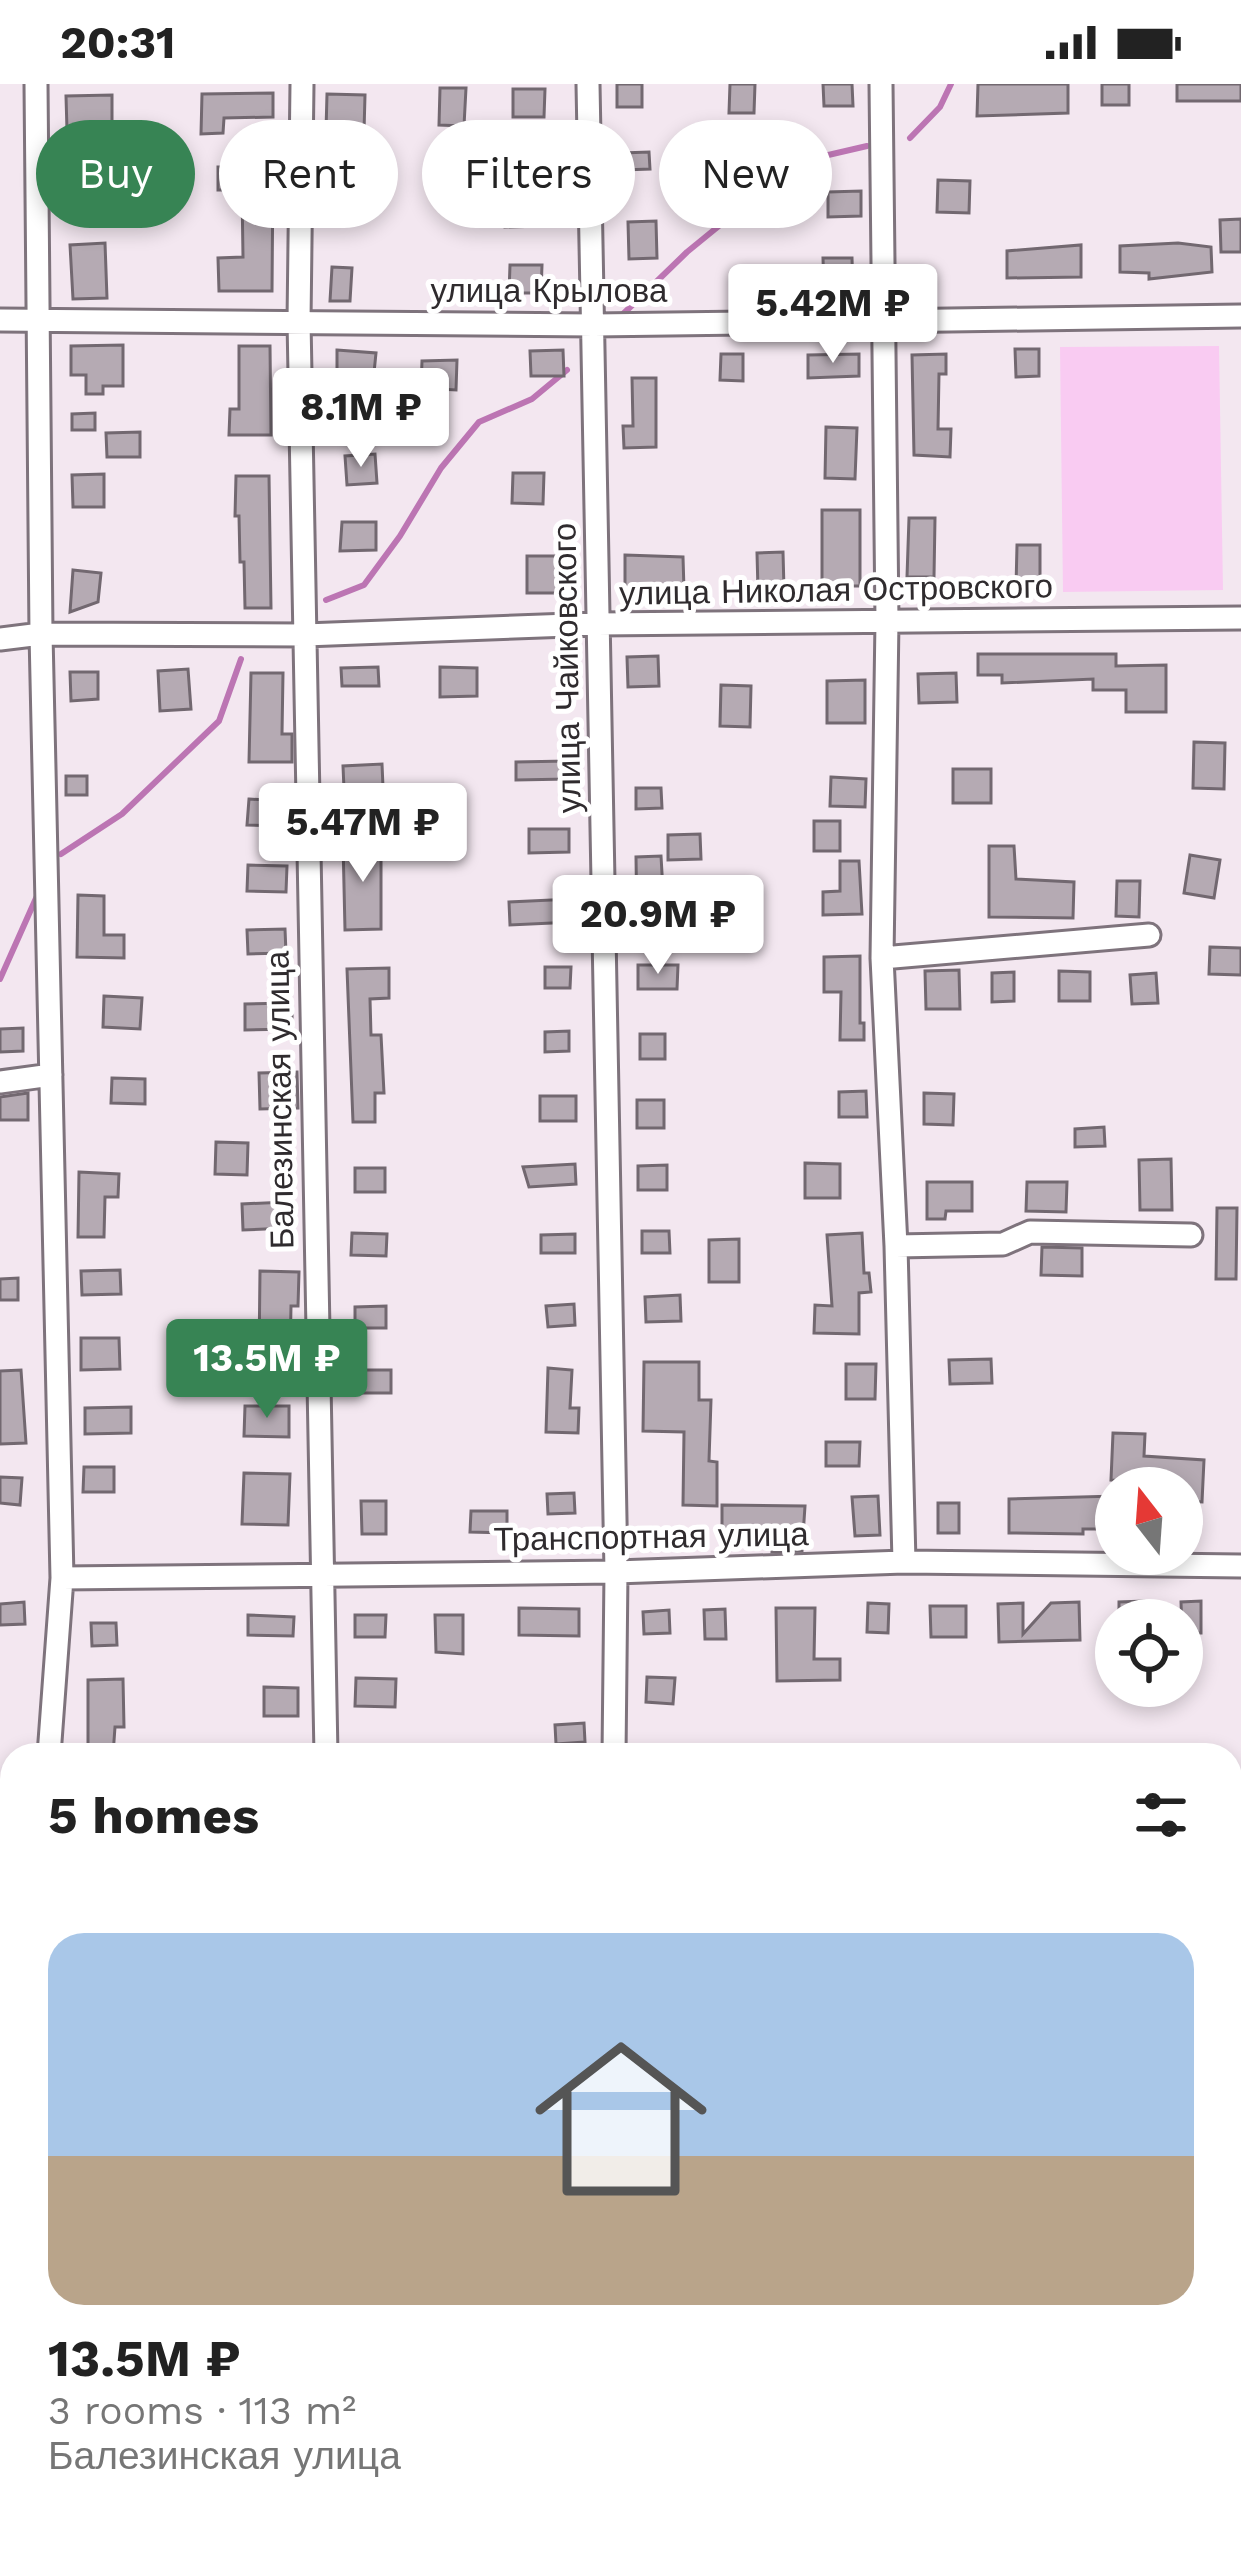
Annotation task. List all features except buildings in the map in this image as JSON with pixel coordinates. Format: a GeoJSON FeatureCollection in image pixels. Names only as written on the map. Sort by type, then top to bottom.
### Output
{"type":"FeatureCollection","features":[{"type":"Feature","properties":{"kind":"street"},"geometry":{"type":"LineString","coordinates":[[36,84],[41,634],[62,1577],[50,1743]]}},
{"type":"Feature","properties":{"kind":"street","name":"Балезинская улица"},"geometry":{"type":"LineString","coordinates":[[302,84],[299,321],[326,1743]]}},
{"type":"Feature","properties":{"kind":"street","name":"улица Чайковского"},"geometry":{"type":"LineString","coordinates":[[588,84],[616,1572],[614,1743]]}},
{"type":"Feature","properties":{"kind":"street"},"geometry":{"type":"LineString","coordinates":[[881,84],[887,621],[882,958],[904,1562]]}},
{"type":"Feature","properties":{"kind":"street","name":"улица Крылова"},"geometry":{"type":"LineString","coordinates":[[0,320],[594,325],[1241,316]]}},
{"type":"Feature","properties":{"kind":"street","name":"улица Николая Островского"},"geometry":{"type":"LineString","coordinates":[[0,639],[41,634],[304,635],[598,624],[1241,618]]}},
{"type":"Feature","properties":{"kind":"street"},"geometry":{"type":"LineString","coordinates":[[882,958],[1149,934]]}},
{"type":"Feature","properties":{"kind":"street"},"geometry":{"type":"LineString","coordinates":[[0,1082],[51,1075]]}},
{"type":"Feature","properties":{"kind":"street"},"geometry":{"type":"LineString","coordinates":[[896,1246],[1003,1244],[1030,1232],[1191,1234]]}},
{"type":"Feature","properties":{"kind":"street","name":"Транспортная улица"},"geometry":{"type":"LineString","coordinates":[[62,1577],[616,1572],[904,1562],[1241,1566]]}},
{"type":"Feature","properties":{"kind":"shaded area"},"geometry":{"type":"Polygon","coordinates":[[[1219,346],[1223,590],[1063,592],[1060,347],[1219,346]]]}},
{"type":"Feature","properties":{"kind":"waterway"},"geometry":{"type":"LineString","coordinates":[[910,138],[940,107],[951,84]]}},
{"type":"Feature","properties":{"kind":"waterway"},"geometry":{"type":"LineString","coordinates":[[622,315],[736,212],[759,171],[867,146]]}},
{"type":"Feature","properties":{"kind":"waterway"},"geometry":{"type":"LineString","coordinates":[[326,600],[364,585],[441,468],[479,422],[532,399],[567,370]]}},
{"type":"Feature","properties":{"kind":"waterway"},"geometry":{"type":"LineString","coordinates":[[61,854],[122,814],[219,721],[241,659]]}},
{"type":"Feature","properties":{"kind":"waterway"},"geometry":{"type":"LineString","coordinates":[[0,979],[37,896]]}}]}
